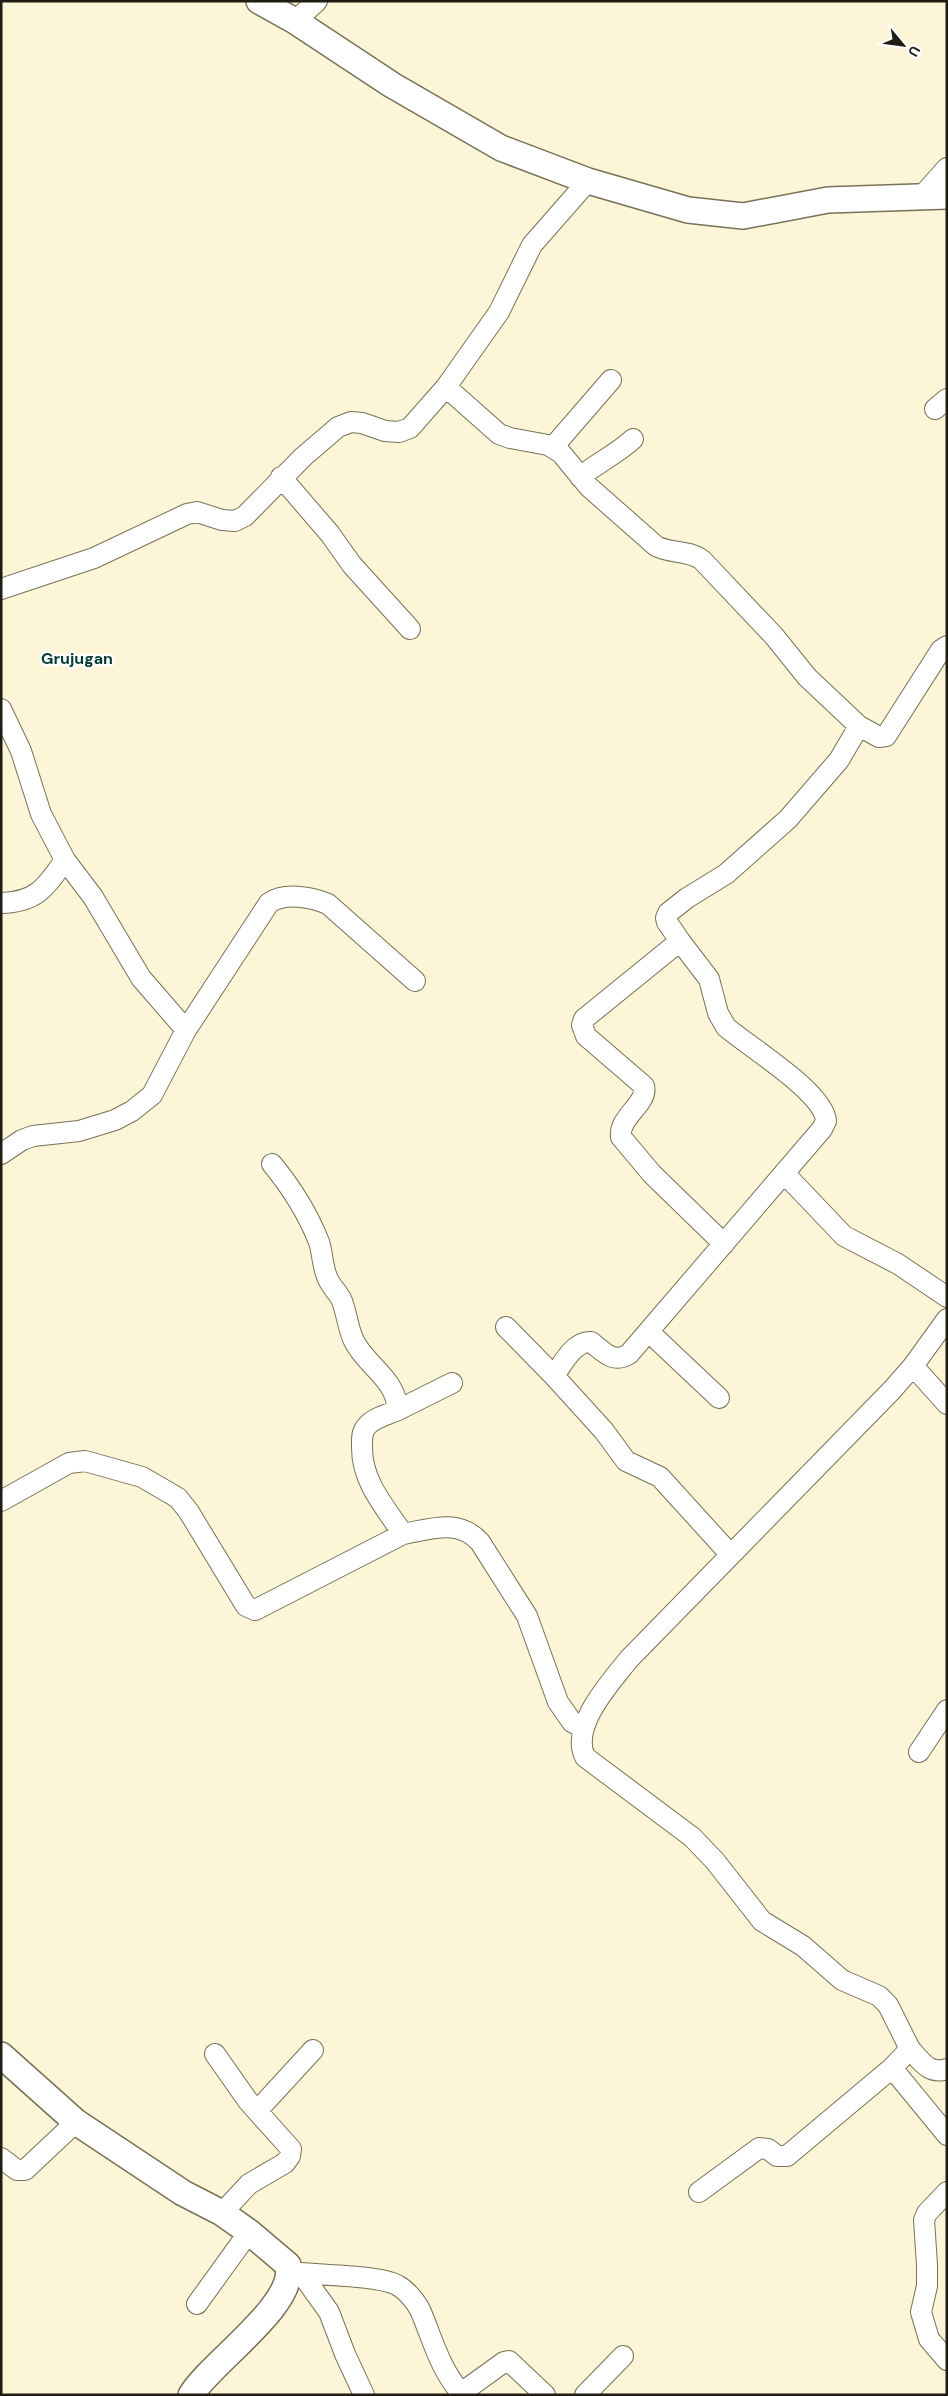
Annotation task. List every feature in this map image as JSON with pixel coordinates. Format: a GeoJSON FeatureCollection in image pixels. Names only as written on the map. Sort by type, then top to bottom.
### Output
{"type":"FeatureCollection","features":[{"type":"Feature","properties":{"kind":"street"},"geometry":{"type":"LineString","coordinates":[[259,1],[295,21],[392,85],[501,148],[588,181],[688,210],[718,215],[744,216],[828,200],[947,196]]}},
{"type":"Feature","properties":{"kind":"street"},"geometry":{"type":"LineString","coordinates":[[295,21],[317,1]]}},
{"type":"Feature","properties":{"kind":"street"},"geometry":{"type":"LineString","coordinates":[[922,196],[947,168]]}},
{"type":"Feature","properties":{"kind":"street"},"geometry":{"type":"LineString","coordinates":[[1,590],[94,558],[187,514],[197,512],[222,520],[235,521],[245,516],[254,508],[281,477],[326,437],[351,422],[362,423],[385,431],[399,432],[410,428],[446,387],[499,312],[532,245],[588,181]]}},
{"type":"Feature","properties":{"kind":"street"},"geometry":{"type":"LineString","coordinates":[[553,447],[611,380]]}},
{"type":"Feature","properties":{"kind":"street"},"geometry":{"type":"LineString","coordinates":[[446,387],[499,434],[553,447],[561,453],[588,488],[656,546],[664,550],[692,554],[702,560],[774,636],[806,677],[859,726],[879,737],[886,736],[941,650],[947,646]]}},
{"type":"Feature","properties":{"kind":"street"},"geometry":{"type":"LineString","coordinates":[[580,477],[601,460],[616,454],[633,439]]}},
{"type":"Feature","properties":{"kind":"street"},"geometry":{"type":"LineString","coordinates":[[281,477],[330,534],[352,565],[410,629]]}},
{"type":"Feature","properties":{"kind":"street"},"geometry":{"type":"LineString","coordinates":[[1,708],[21,751],[41,814],[65,860],[93,897],[141,978],[186,1030]]}},
{"type":"Feature","properties":{"kind":"street"},"geometry":{"type":"LineString","coordinates":[[554,1376],[577,1345],[591,1342],[610,1358],[622,1358],[650,1332],[672,1302],[822,1129],[826,1121],[826,1115],[806,1090],[726,1027],[718,1014],[709,979],[680,941],[666,918],[668,913],[687,898],[726,874],[788,819],[839,760],[859,726]]}},
{"type":"Feature","properties":{"kind":"street"},"geometry":{"type":"LineString","coordinates":[[1,903],[16,903],[34,896],[47,886],[65,860]]}},
{"type":"Feature","properties":{"kind":"street"},"geometry":{"type":"LineString","coordinates":[[1,1154],[22,1140],[33,1136],[79,1131],[115,1120],[132,1111],[152,1095],[186,1030],[269,903],[276,899],[301,897],[328,904],[415,981]]}},
{"type":"Feature","properties":{"kind":"street"},"geometry":{"type":"LineString","coordinates":[[680,941],[584,1019],[582,1025],[586,1036],[644,1086],[644,1095],[621,1126],[620,1132],[624,1141],[652,1174],[724,1244]]}},
{"type":"Feature","properties":{"kind":"street"},"geometry":{"type":"LineString","coordinates":[[272,1164],[291,1188],[320,1244],[326,1272],[342,1299],[352,1338],[358,1348],[378,1368],[394,1392],[398,1410]]}},
{"type":"Feature","properties":{"kind":"street"},"geometry":{"type":"LineString","coordinates":[[784,1173],[844,1236],[898,1264],[947,1297]]}},
{"type":"Feature","properties":{"kind":"street"},"geometry":{"type":"LineString","coordinates":[[947,1319],[913,1366],[845,1439],[629,1659],[599,1700],[583,1728],[581,1749],[586,1758],[692,1837],[715,1861],[762,1921],[803,1946],[842,1980],[879,1996],[888,2005],[910,2049],[928,2069],[934,2072],[947,2069]]}},
{"type":"Feature","properties":{"kind":"street"},"geometry":{"type":"LineString","coordinates":[[506,1327],[604,1431],[626,1461],[660,1477],[730,1554]]}},
{"type":"Feature","properties":{"kind":"street"},"geometry":{"type":"LineString","coordinates":[[650,1332],[718,1398]]}},
{"type":"Feature","properties":{"kind":"street"},"geometry":{"type":"LineString","coordinates":[[913,1366],[947,1404]]}},
{"type":"Feature","properties":{"kind":"street"},"geometry":{"type":"LineString","coordinates":[[403,1534],[367,1481],[362,1462],[362,1436],[370,1422],[452,1383]]}},
{"type":"Feature","properties":{"kind":"street"},"geometry":{"type":"LineString","coordinates":[[1,1501],[69,1462],[94,1462],[142,1477],[178,1498],[189,1512],[246,1606],[254,1610],[403,1534],[442,1526],[464,1528],[476,1538],[514,1591],[527,1616],[561,1708],[572,1722],[583,1728]]}},
{"type":"Feature","properties":{"kind":"street"},"geometry":{"type":"LineString","coordinates":[[918,1752],[947,1710]]}},
{"type":"Feature","properties":{"kind":"street"},"geometry":{"type":"LineString","coordinates":[[699,2192],[759,2148],[768,2149],[777,2156],[787,2156],[892,2068],[910,2049]]}},
{"type":"Feature","properties":{"kind":"street"},"geometry":{"type":"LineString","coordinates":[[257,2111],[313,2050]]}},
{"type":"Feature","properties":{"kind":"street"},"geometry":{"type":"LineString","coordinates":[[215,2054],[257,2111],[291,2149],[290,2156],[285,2163],[249,2184],[222,2213]]}},
{"type":"Feature","properties":{"kind":"street"},"geometry":{"type":"LineString","coordinates":[[1,2055],[76,2122],[168,2184],[222,2213],[282,2258],[329,2312],[345,2354],[364,2395]]}},
{"type":"Feature","properties":{"kind":"street"},"geometry":{"type":"LineString","coordinates":[[892,2068],[947,2136]]}},
{"type":"Feature","properties":{"kind":"street"},"geometry":{"type":"LineString","coordinates":[[1,2158],[17,2170],[25,2170],[76,2122]]}},
{"type":"Feature","properties":{"kind":"street"},"geometry":{"type":"LineString","coordinates":[[947,2192],[927,2213],[924,2220],[927,2264],[922,2312],[929,2339],[947,2360]]}},
{"type":"Feature","properties":{"kind":"street"},"geometry":{"type":"LineString","coordinates":[[197,2304],[249,2232]]}},
{"type":"Feature","properties":{"kind":"street"},"geometry":{"type":"LineString","coordinates":[[295,2273],[372,2279],[397,2285],[410,2295],[423,2315],[448,2378],[461,2394],[508,2361],[545,2395]]}},
{"type":"Feature","properties":{"kind":"street"},"geometry":{"type":"LineString","coordinates":[[190,2395],[206,2375],[263,2320],[295,2273]]}},
{"type":"Feature","properties":{"kind":"street"},"geometry":{"type":"LineString","coordinates":[[585,2395],[623,2356]]}},
{"type":"Feature","properties":{"kind":"district","name":"Grujugan"},"geometry":{"type":"Point","coordinates":[77,658]}}]}
